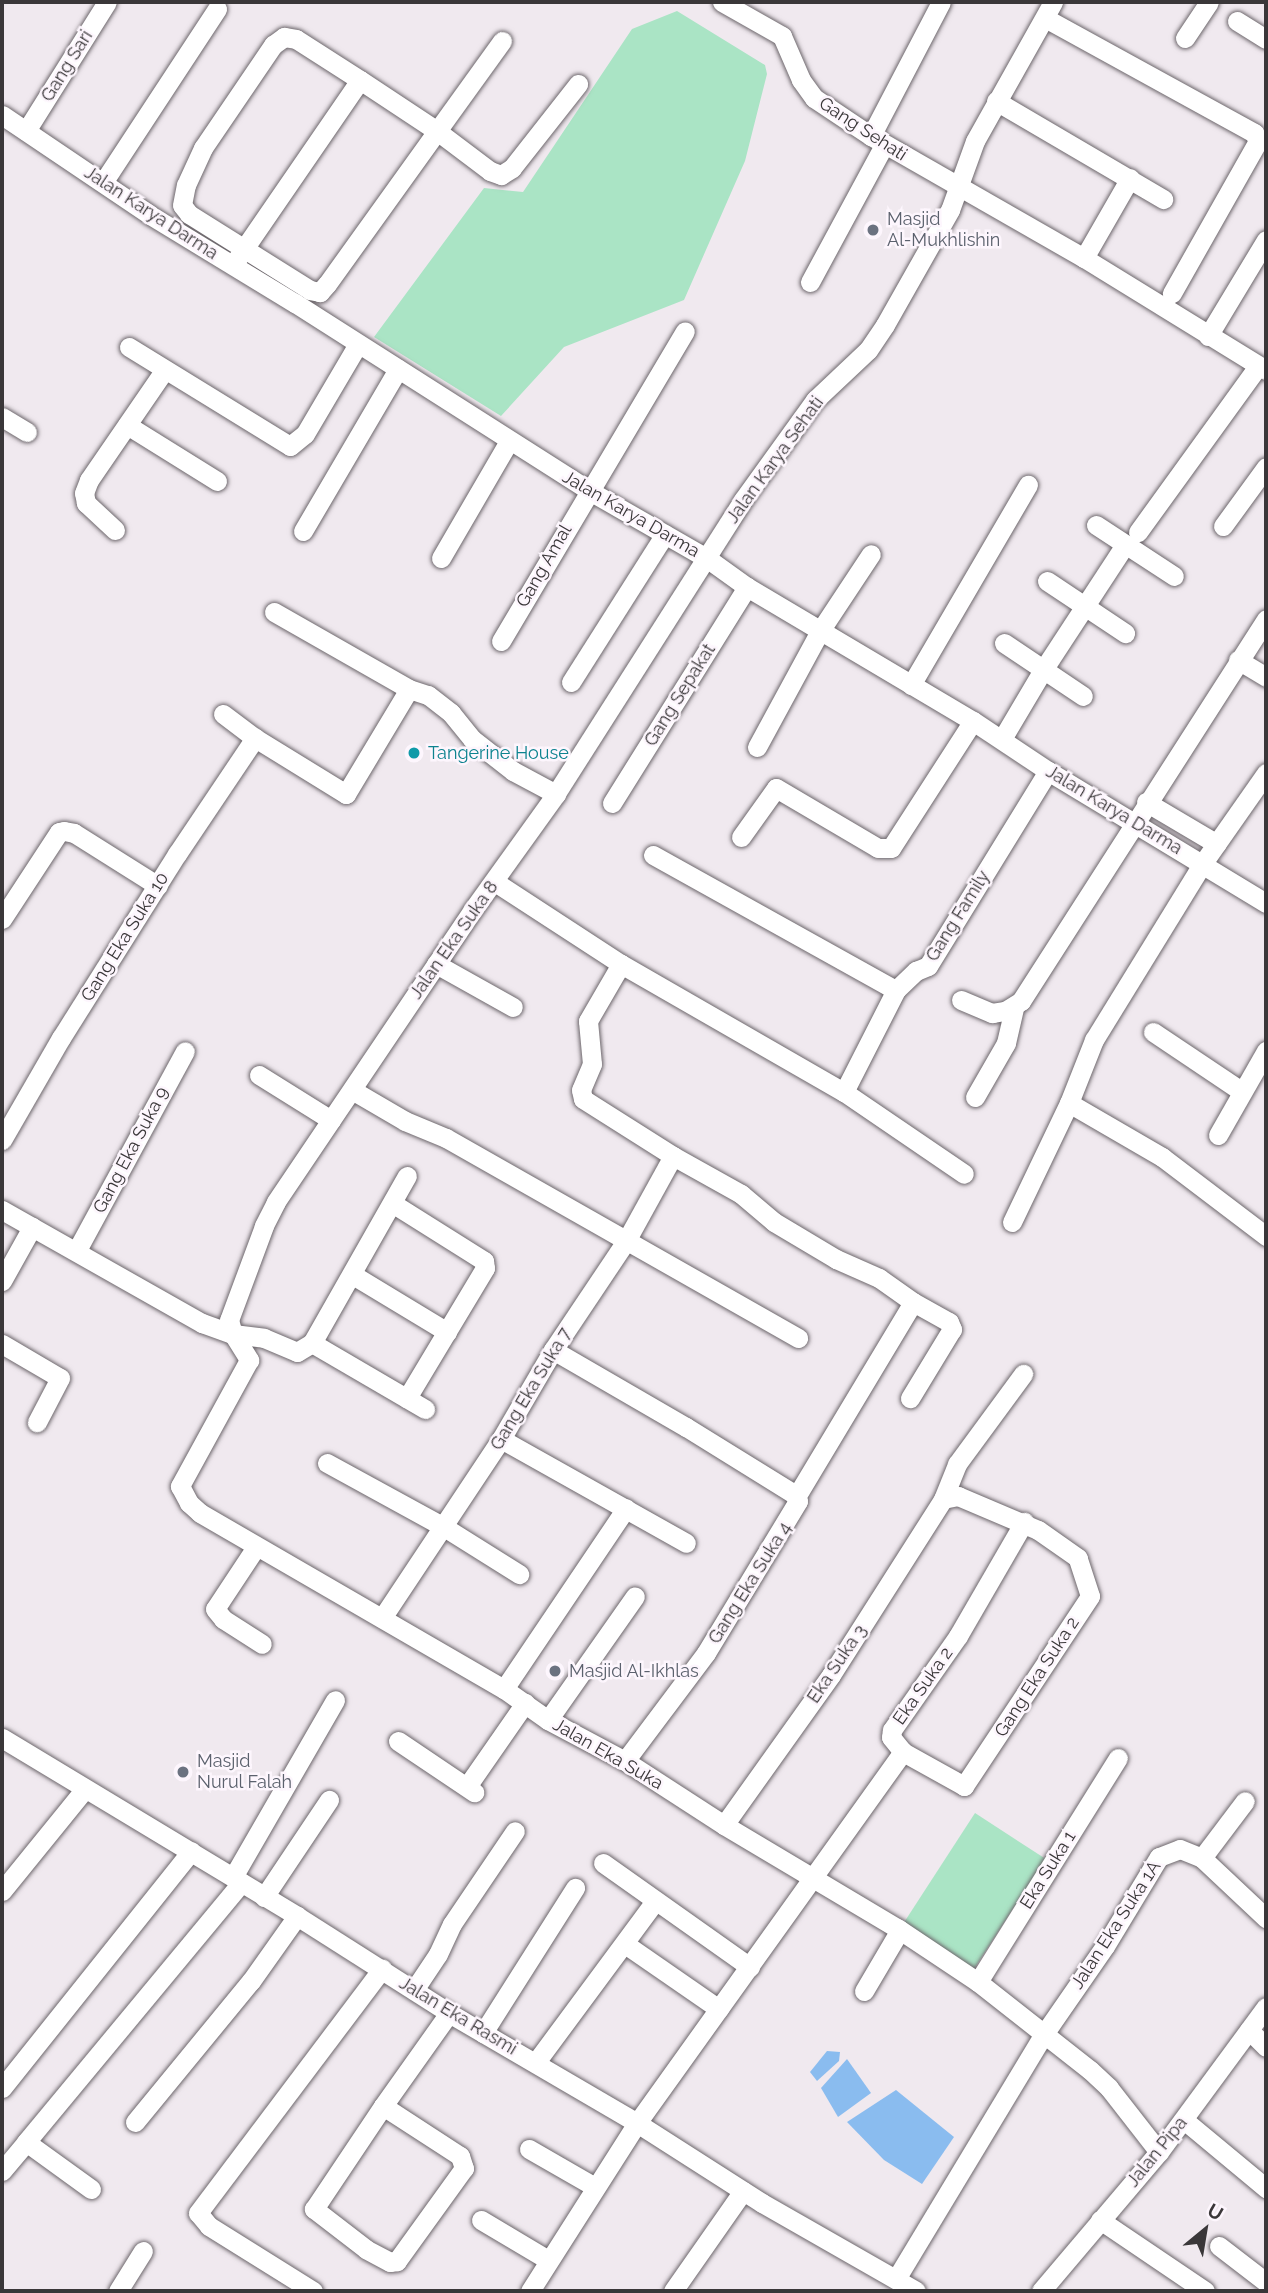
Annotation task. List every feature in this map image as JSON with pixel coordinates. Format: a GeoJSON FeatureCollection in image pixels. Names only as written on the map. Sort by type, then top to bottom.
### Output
{"type":"FeatureCollection","features":[{"type":"Feature","properties":{"kind":"street","name":"Gang Sari"},"geometry":{"type":"LineString","coordinates":[[26,131],[107,2]]}},
{"type":"Feature","properties":{"kind":"street","name":"Gang Sehati"},"geometry":{"type":"LineString","coordinates":[[722,2],[782,36],[802,80],[814,98],[877,141],[1084,258],[1262,368]]}},
{"type":"Feature","properties":{"kind":"street"},"geometry":{"type":"LineString","coordinates":[[810,282],[941,2]]}},
{"type":"Feature","properties":{"kind":"street"},"geometry":{"type":"LineString","coordinates":[[1185,38],[1209,2]]}},
{"type":"Feature","properties":{"kind":"street"},"geometry":{"type":"LineString","coordinates":[[104,181],[217,9]]}},
{"type":"Feature","properties":{"kind":"street"},"geometry":{"type":"LineString","coordinates":[[1049,10],[1254,132],[1258,141],[1172,293]]}},
{"type":"Feature","properties":{"kind":"street","name":"Jalan Karya Sehati"},"geometry":{"type":"LineString","coordinates":[[708,559],[743,500],[815,400],[869,350],[927,253],[960,188],[975,141],[1049,10]]}},
{"type":"Feature","properties":{"kind":"street"},"geometry":{"type":"LineString","coordinates":[[1237,21],[1264,33]]}},
{"type":"Feature","properties":{"kind":"street"},"geometry":{"type":"LineString","coordinates":[[502,41],[437,131],[322,291],[310,290],[189,214],[182,205],[182,197],[203,148],[273,45],[284,37],[296,39],[360,80],[437,131],[490,171],[505,174],[578,84]]}},
{"type":"Feature","properties":{"kind":"street"},"geometry":{"type":"LineString","coordinates":[[232,266],[360,80]]}},
{"type":"Feature","properties":{"kind":"street"},"geometry":{"type":"LineString","coordinates":[[996,101],[1163,199]]}},
{"type":"Feature","properties":{"kind":"street","name":"Jalan Karya Darma"},"geometry":{"type":"LineString","coordinates":[[2,115],[104,181],[150,215],[509,441],[708,559],[747,587],[973,721],[1048,771],[1266,903]]}},
{"type":"Feature","properties":{"kind":"street"},"geometry":{"type":"LineString","coordinates":[[1084,258],[1130,178]]}},
{"type":"Feature","properties":{"kind":"street"},"geometry":{"type":"LineString","coordinates":[[1208,335],[1266,240]]}},
{"type":"Feature","properties":{"kind":"street","name":"Gang Amal"},"geometry":{"type":"LineString","coordinates":[[501,641],[588,490],[685,331]]}},
{"type":"Feature","properties":{"kind":"street"},"geometry":{"type":"LineString","coordinates":[[129,347],[164,371],[290,446],[305,434],[358,344]]}},
{"type":"Feature","properties":{"kind":"street"},"geometry":{"type":"LineString","coordinates":[[1002,739],[1043,670],[1131,539],[1262,368]]}},
{"type":"Feature","properties":{"kind":"street"},"geometry":{"type":"LineString","coordinates":[[303,531],[398,369]]}},
{"type":"Feature","properties":{"kind":"street"},"geometry":{"type":"LineString","coordinates":[[115,530],[86,503],[84,493],[89,481],[164,371]]}},
{"type":"Feature","properties":{"kind":"street"},"geometry":{"type":"LineString","coordinates":[[2,417],[27,432]]}},
{"type":"Feature","properties":{"kind":"street"},"geometry":{"type":"LineString","coordinates":[[127,425],[217,481]]}},
{"type":"Feature","properties":{"kind":"street"},"geometry":{"type":"LineString","coordinates":[[441,558],[509,441]]}},
{"type":"Feature","properties":{"kind":"street"},"geometry":{"type":"LineString","coordinates":[[1223,526],[1266,467]]}},
{"type":"Feature","properties":{"kind":"street"},"geometry":{"type":"LineString","coordinates":[[911,685],[1028,485]]}},
{"type":"Feature","properties":{"kind":"street"},"geometry":{"type":"LineString","coordinates":[[1096,525],[1131,539],[1174,576]]}},
{"type":"Feature","properties":{"kind":"street"},"geometry":{"type":"LineString","coordinates":[[571,682],[665,534]]}},
{"type":"Feature","properties":{"kind":"street"},"geometry":{"type":"LineString","coordinates":[[757,747],[820,631],[870,554]]}},
{"type":"Feature","properties":{"kind":"street","name":"Jalan Eka Suka 8"},"geometry":{"type":"LineString","coordinates":[[233,1334],[229,1320],[264,1226],[331,1120],[436,964],[556,794],[708,559]]}},
{"type":"Feature","properties":{"kind":"street"},"geometry":{"type":"LineString","coordinates":[[1047,581],[1125,633]]}},
{"type":"Feature","properties":{"kind":"street","name":"Gang Sepakat"},"geometry":{"type":"LineString","coordinates":[[612,803],[747,587]]}},
{"type":"Feature","properties":{"kind":"street"},"geometry":{"type":"LineString","coordinates":[[274,612],[408,689],[435,699],[472,739],[513,771],[556,794]]}},
{"type":"Feature","properties":{"kind":"street"},"geometry":{"type":"LineString","coordinates":[[961,1000],[992,1013],[1014,1007],[1021,1001],[1237,660],[1266,619]]}},
{"type":"Feature","properties":{"kind":"street"},"geometry":{"type":"LineString","coordinates":[[1004,643],[1083,696]]}},
{"type":"Feature","properties":{"kind":"street"},"geometry":{"type":"LineString","coordinates":[[1237,660],[1266,677]]}},
{"type":"Feature","properties":{"kind":"street"},"geometry":{"type":"LineString","coordinates":[[223,715],[346,794],[408,689]]}},
{"type":"Feature","properties":{"kind":"street"},"geometry":{"type":"LineString","coordinates":[[741,837],[776,788],[878,848],[891,848],[973,721]]}},
{"type":"Feature","properties":{"kind":"street","name":"Gang Eka Suka 10"},"geometry":{"type":"LineString","coordinates":[[2,1140],[61,1038],[255,738]]}},
{"type":"Feature","properties":{"kind":"street","name":"Gang Family"},"geometry":{"type":"LineString","coordinates":[[844,1092],[896,990],[916,971],[928,966],[1048,771]]}},
{"type":"Feature","properties":{"kind":"street"},"geometry":{"type":"LineString","coordinates":[[1012,1222],[1069,1103],[1094,1040],[1203,863],[1266,773]]}},
{"type":"Feature","properties":{"kind":"street"},"geometry":{"type":"LineString","coordinates":[[1146,802],[1217,844]]}},
{"type":"Feature","properties":{"kind":"street"},"geometry":{"type":"LineString","coordinates":[[2,919],[59,832],[74,834],[158,886]]}},
{"type":"Feature","properties":{"kind":"street"},"geometry":{"type":"LineString","coordinates":[[653,855],[896,990]]}},
{"type":"Feature","properties":{"kind":"street"},"geometry":{"type":"LineString","coordinates":[[495,882],[621,964],[844,1092],[964,1174]]}},
{"type":"Feature","properties":{"kind":"street"},"geometry":{"type":"LineString","coordinates":[[436,964],[513,1007]]}},
{"type":"Feature","properties":{"kind":"street"},"geometry":{"type":"LineString","coordinates":[[621,964],[588,1021],[591,1067],[580,1092],[588,1104],[741,1194],[774,1222],[836,1259],[879,1278],[913,1302],[949,1322],[952,1329],[910,1398]]}},
{"type":"Feature","properties":{"kind":"street"},"geometry":{"type":"LineString","coordinates":[[975,1097],[1006,1044],[1014,1007]]}},
{"type":"Feature","properties":{"kind":"street"},"geometry":{"type":"LineString","coordinates":[[1153,1032],[1241,1091]]}},
{"type":"Feature","properties":{"kind":"street","name":"Gang Eka Suka 9"},"geometry":{"type":"LineString","coordinates":[[77,1250],[185,1051]]}},
{"type":"Feature","properties":{"kind":"street"},"geometry":{"type":"LineString","coordinates":[[1218,1135],[1266,1051]]}},
{"type":"Feature","properties":{"kind":"street"},"geometry":{"type":"LineString","coordinates":[[259,1076],[331,1120]]}},
{"type":"Feature","properties":{"kind":"street"},"geometry":{"type":"LineString","coordinates":[[352,1090],[405,1121],[446,1138],[798,1338]]}},
{"type":"Feature","properties":{"kind":"street"},"geometry":{"type":"LineString","coordinates":[[1069,1103],[1162,1157],[1266,1236]]}},
{"type":"Feature","properties":{"kind":"street","name":"Gang Eka Suka 7"},"geometry":{"type":"LineString","coordinates":[[382,1618],[501,1440],[553,1350],[626,1241],[673,1156]]}},
{"type":"Feature","properties":{"kind":"street"},"geometry":{"type":"LineString","coordinates":[[2,1210],[202,1323],[233,1334],[264,1338],[297,1352],[312,1343],[407,1176]]}},
{"type":"Feature","properties":{"kind":"street"},"geometry":{"type":"LineString","coordinates":[[391,1203],[484,1261],[485,1268],[407,1398]]}},
{"type":"Feature","properties":{"kind":"street"},"geometry":{"type":"LineString","coordinates":[[2,1281],[32,1227]]}},
{"type":"Feature","properties":{"kind":"street"},"geometry":{"type":"LineString","coordinates":[[353,1275],[447,1332]]}},
{"type":"Feature","properties":{"kind":"street","name":"Gang Eka Suka 4"},"geometry":{"type":"LineString","coordinates":[[625,1761],[706,1653],[798,1504],[796,1497],[913,1302]]}},
{"type":"Feature","properties":{"kind":"street","name":"Jalan Eka Suka"},"geometry":{"type":"LineString","coordinates":[[233,1334],[249,1360],[180,1486],[183,1495],[200,1513],[504,1689],[548,1720],[625,1761],[724,1825],[900,1930],[978,1982],[1109,2088],[1159,2152]]}},
{"type":"Feature","properties":{"kind":"street"},"geometry":{"type":"LineString","coordinates":[[312,1343],[425,1409]]}},
{"type":"Feature","properties":{"kind":"street"},"geometry":{"type":"LineString","coordinates":[[2,1344],[60,1378],[37,1422]]}},
{"type":"Feature","properties":{"kind":"street"},"geometry":{"type":"LineString","coordinates":[[553,1350],[686,1427],[796,1497]]}},
{"type":"Feature","properties":{"kind":"street","name":"Eka Suka 3"},"geometry":{"type":"LineString","coordinates":[[724,1825],[831,1675],[943,1499],[957,1464],[1023,1374]]}},
{"type":"Feature","properties":{"kind":"street"},"geometry":{"type":"LineString","coordinates":[[501,1440],[686,1543]]}},
{"type":"Feature","properties":{"kind":"street"},"geometry":{"type":"LineString","coordinates":[[327,1463],[444,1527],[519,1574]]}},
{"type":"Feature","properties":{"kind":"street"},"geometry":{"type":"LineString","coordinates":[[943,1499],[958,1496],[1024,1522]]}},
{"type":"Feature","properties":{"kind":"street"},"geometry":{"type":"LineString","coordinates":[[504,1689],[626,1508]]}},
{"type":"Feature","properties":{"kind":"street","name":"Gang Eka Suka 2"},"geometry":{"type":"LineString","coordinates":[[903,1752],[964,1786],[1088,1600],[1090,1590],[1078,1558],[1024,1522]]}},
{"type":"Feature","properties":{"kind":"street","name":"Eka Suka 2"},"geometry":{"type":"LineString","coordinates":[[530,2291],[637,2123],[903,1752],[891,1737],[892,1730],[958,1636],[1024,1522]]}},
{"type":"Feature","properties":{"kind":"street"},"geometry":{"type":"LineString","coordinates":[[256,1547],[215,1606],[223,1619],[262,1644]]}},
{"type":"Feature","properties":{"kind":"street"},"geometry":{"type":"LineString","coordinates":[[548,1720],[635,1596]]}},
{"type":"Feature","properties":{"kind":"street"},"geometry":{"type":"LineString","coordinates":[[2,2171],[237,1880],[335,1700]]}},
{"type":"Feature","properties":{"kind":"street"},"geometry":{"type":"LineString","coordinates":[[398,1741],[471,1788],[525,1703]]}},
{"type":"Feature","properties":{"kind":"street","name":"Jalan Eka Rasmi"},"geometry":{"type":"LineString","coordinates":[[2,1738],[84,1790],[297,1916],[449,2013],[637,2123],[743,2192],[916,2291]]}},
{"type":"Feature","properties":{"kind":"street","name":"Eka Suka 1"},"geometry":{"type":"LineString","coordinates":[[978,1982],[1118,1758]]}},
{"type":"Feature","properties":{"kind":"street"},"geometry":{"type":"LineString","coordinates":[[2,1891],[84,1790]]}},
{"type":"Feature","properties":{"kind":"street"},"geometry":{"type":"LineString","coordinates":[[264,1897],[329,1800]]}},
{"type":"Feature","properties":{"kind":"street"},"geometry":{"type":"LineString","coordinates":[[1245,1801],[1202,1858],[1266,1918]]}},
{"type":"Feature","properties":{"kind":"street"},"geometry":{"type":"LineString","coordinates":[[414,1990],[442,1947],[452,1924],[515,1831]]}},
{"type":"Feature","properties":{"kind":"street","name":"Jalan Eka Suka 1A"},"geometry":{"type":"LineString","coordinates":[[896,2279],[1044,2034],[1105,1946],[1159,1857],[1180,1849],[1202,1858]]}},
{"type":"Feature","properties":{"kind":"street"},"geometry":{"type":"LineString","coordinates":[[2,2088],[191,1851]]}},
{"type":"Feature","properties":{"kind":"street"},"geometry":{"type":"LineString","coordinates":[[603,1863],[750,1967]]}},
{"type":"Feature","properties":{"kind":"street"},"geometry":{"type":"LineString","coordinates":[[483,2033],[575,1888]]}},
{"type":"Feature","properties":{"kind":"street"},"geometry":{"type":"LineString","coordinates":[[536,2062],[655,1901]]}},
{"type":"Feature","properties":{"kind":"street"},"geometry":{"type":"LineString","coordinates":[[135,2122],[251,1981],[297,1916]]}},
{"type":"Feature","properties":{"kind":"street"},"geometry":{"type":"LineString","coordinates":[[864,1991],[900,1930]]}},
{"type":"Feature","properties":{"kind":"street"},"geometry":{"type":"LineString","coordinates":[[625,1944],[719,2009]]}},
{"type":"Feature","properties":{"kind":"street"},"geometry":{"type":"LineString","coordinates":[[313,2291],[209,2226],[198,2213],[382,1969]]}},
{"type":"Feature","properties":{"kind":"street","name":"Jalan Pipa"},"geometry":{"type":"LineString","coordinates":[[1041,2291],[1159,2152],[1266,2007]]}},
{"type":"Feature","properties":{"kind":"street"},"geometry":{"type":"LineString","coordinates":[[383,2106],[460,2156],[464,2168],[397,2261],[390,2262],[366,2249],[314,2209],[383,2106],[449,2013]]}},
{"type":"Feature","properties":{"kind":"street"},"geometry":{"type":"LineString","coordinates":[[1249,2031],[1266,2047]]}},
{"type":"Feature","properties":{"kind":"street"},"geometry":{"type":"LineString","coordinates":[[1184,2120],[1266,2188]]}},
{"type":"Feature","properties":{"kind":"street"},"geometry":{"type":"LineString","coordinates":[[26,2142],[91,2189]]}},
{"type":"Feature","properties":{"kind":"street"},"geometry":{"type":"LineString","coordinates":[[529,2149],[595,2187]]}},
{"type":"Feature","properties":{"kind":"street"},"geometry":{"type":"LineString","coordinates":[[673,2291],[743,2192]]}},
{"type":"Feature","properties":{"kind":"street"},"geometry":{"type":"LineString","coordinates":[[481,2220],[548,2260]]}},
{"type":"Feature","properties":{"kind":"street"},"geometry":{"type":"LineString","coordinates":[[1100,2220],[1205,2291]]}},
{"type":"Feature","properties":{"kind":"street"},"geometry":{"type":"LineString","coordinates":[[1219,2246],[1266,2282]]}},
{"type":"Feature","properties":{"kind":"street"},"geometry":{"type":"LineString","coordinates":[[118,2291],[143,2251]]}},
{"type":"Feature","properties":{"kind":"green space"},"geometry":{"type":"Polygon","coordinates":[[[677,11],[765,65],[767,74],[745,161],[684,300],[564,347],[501,416],[374,337],[484,188],[523,192],[632,29],[677,11]]]}},
{"type":"Feature","properties":{"kind":"green space"},"geometry":{"type":"Polygon","coordinates":[[[975,1813],[1045,1859],[971,1974],[900,1928],[975,1813]]]}},
{"type":"Feature","properties":{"kind":"water"},"geometry":{"type":"Polygon","coordinates":[[[827,2051],[840,2052],[839,2061],[817,2081],[810,2072],[827,2051]]]}},
{"type":"Feature","properties":{"kind":"water"},"geometry":{"type":"Polygon","coordinates":[[[847,2059],[871,2093],[838,2117],[821,2088],[847,2059]]]}},
{"type":"Feature","properties":{"kind":"water"},"geometry":{"type":"Polygon","coordinates":[[[896,2090],[954,2137],[922,2184],[884,2160],[847,2122],[896,2090]]]}},
{"type":"Feature","properties":{"kind":"place","name":"Masjid Al-Mukhlishin"},"geometry":{"type":"Point","coordinates":[873,230]}},
{"type":"Feature","properties":{"kind":"place","name":"Tangerine House"},"geometry":{"type":"Point","coordinates":[414,753]}},
{"type":"Feature","properties":{"kind":"place","name":"Masjid Al-Ikhlas"},"geometry":{"type":"Point","coordinates":[555,1671]}},
{"type":"Feature","properties":{"kind":"place","name":"Masjid Nurul Falah"},"geometry":{"type":"Point","coordinates":[183,1772]}}]}
